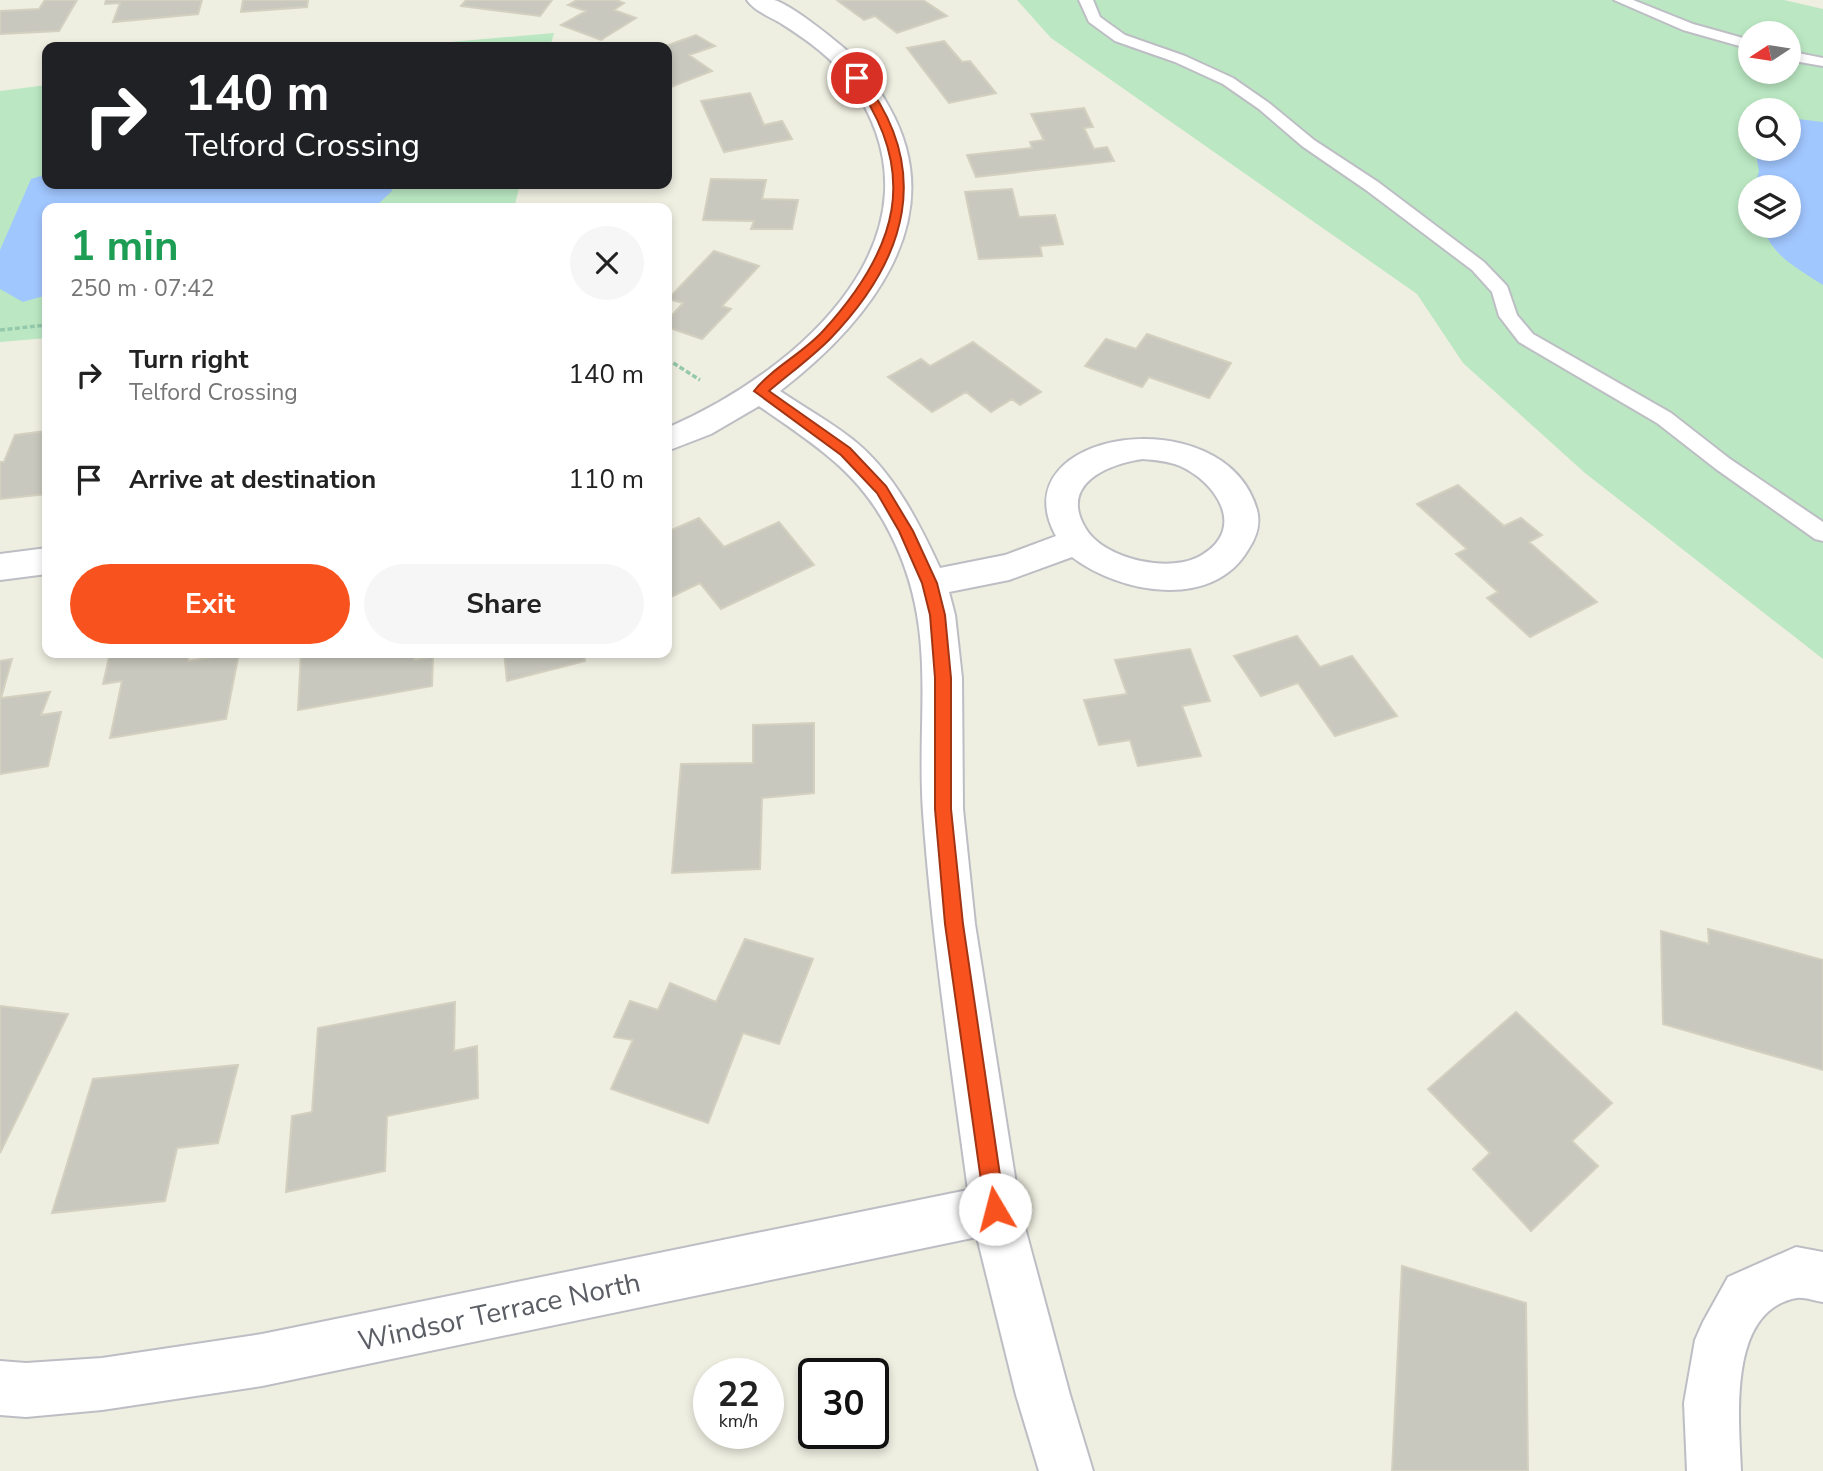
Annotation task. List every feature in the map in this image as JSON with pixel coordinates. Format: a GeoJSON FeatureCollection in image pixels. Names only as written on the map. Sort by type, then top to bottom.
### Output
{"type":"FeatureCollection","features":[{"type":"Feature","properties":{"kind":"street"},"geometry":{"type":"LineString","coordinates":[[672,438],[760,391],[825,336],[867,285],[893,234],[901,185],[892,140],[872,97],[842,59],[802,27],[758,0]]}},
{"type":"Feature","properties":{"kind":"street"},"geometry":{"type":"LineString","coordinates":[[760,391],[846,451],[881,490],[906,531],[929,583],[937,615],[943,678],[943,809],[953,911],[995,1209],[1043,1395],[1066,1471]]}},
{"type":"Feature","properties":{"kind":"street"},"geometry":{"type":"LineString","coordinates":[[1143,448],[1169,451],[1193,459],[1215,472],[1232,490],[1241,510],[1241,532],[1231,551],[1211,566],[1185,575],[1155,578],[1125,572],[1097,560],[1077,542],[1066,524],[1062,504],[1066,486],[1078,470],[1096,458],[1118,450],[1143,448]]}},
{"type":"Feature","properties":{"kind":"street"},"geometry":{"type":"LineString","coordinates":[[929,583],[1009,566],[1077,542]]}},
{"type":"Feature","properties":{"kind":"street"},"geometry":{"type":"LineString","coordinates":[[0,567],[42,562]]}},
{"type":"Feature","properties":{"kind":"street","name":"Windsor Terrace North"},"geometry":{"type":"LineString","coordinates":[[0,1388],[26,1390],[102,1384],[262,1360],[995,1209]]}},
{"type":"Feature","properties":{"kind":"street"},"geometry":{"type":"LineString","coordinates":[[1714,1471],[1711,1403],[1721,1340],[1746,1295],[1796,1272],[1823,1277]]}},
{"type":"Feature","properties":{"kind":"lane"},"geometry":{"type":"LineString","coordinates":[[1086,0],[1094,19],[1120,38],[1180,59],[1228,81],[1264,106],[1308,143],[1372,186],[1478,267],[1501,290],[1508,316],[1526,338],[1664,418],[1723,464],[1823,533]]}},
{"type":"Feature","properties":{"kind":"lane"},"geometry":{"type":"LineString","coordinates":[[1621,0],[1688,27],[1738,42]]}},
{"type":"Feature","properties":{"kind":"lane"},"geometry":{"type":"LineString","coordinates":[[1801,58],[1823,62]]}},
{"type":"Feature","properties":{"kind":"path"},"geometry":{"type":"LineString","coordinates":[[0,330],[42,325]]}},
{"type":"Feature","properties":{"kind":"green space"},"geometry":{"type":"Polygon","coordinates":[[[1017,0],[1784,0],[1823,9],[1823,659],[1585,473],[1463,363],[1417,294],[1051,38],[1017,0]]]}},
{"type":"Feature","properties":{"kind":"green space"},"geometry":{"type":"Polygon","coordinates":[[[554,33],[551,42],[450,42],[554,33]]]}},
{"type":"Feature","properties":{"kind":"green space"},"geometry":{"type":"Polygon","coordinates":[[[42,86],[42,189],[519,189],[515,203],[42,203],[42,338],[0,342],[0,91],[42,86]]]}},
{"type":"Feature","properties":{"kind":"water"},"geometry":{"type":"Polygon","coordinates":[[[1801,119],[1823,122],[1823,285],[1779,254],[1768,238],[1801,238],[1801,175],[1758,175],[1757,161],[1801,161],[1801,119]]]}},
{"type":"Feature","properties":{"kind":"water"},"geometry":{"type":"Polygon","coordinates":[[[42,176],[42,189],[392,189],[379,203],[42,203],[42,296],[23,302],[0,289],[0,250],[31,179],[42,176]]]}},
{"type":"Feature","properties":{"kind":"building"},"geometry":{"type":"Polygon","coordinates":[[[45,0],[77,0],[59,31],[0,34],[0,11],[39,9],[45,0]]]}},
{"type":"Feature","properties":{"kind":"building"},"geometry":{"type":"Polygon","coordinates":[[[106,0],[202,0],[198,14],[113,22],[120,3],[105,4],[106,0]]]}},
{"type":"Feature","properties":{"kind":"building"},"geometry":{"type":"Polygon","coordinates":[[[243,0],[308,0],[307,7],[241,12],[243,0]]]}},
{"type":"Feature","properties":{"kind":"building"},"geometry":{"type":"Polygon","coordinates":[[[466,0],[552,0],[540,16],[461,6],[466,0]]]}},
{"type":"Feature","properties":{"kind":"building"},"geometry":{"type":"Polygon","coordinates":[[[577,0],[616,0],[624,3],[614,10],[636,18],[601,40],[561,25],[586,11],[568,5],[577,0]]]}},
{"type":"Feature","properties":{"kind":"building"},"geometry":{"type":"Polygon","coordinates":[[[923,0],[947,16],[897,33],[875,16],[864,20],[838,1],[923,0]]]}},
{"type":"Feature","properties":{"kind":"building"},"geometry":{"type":"Polygon","coordinates":[[[696,35],[715,46],[689,55],[712,71],[672,86],[672,44],[696,35]]]}},
{"type":"Feature","properties":{"kind":"building"},"geometry":{"type":"Polygon","coordinates":[[[944,41],[962,62],[970,61],[996,93],[949,103],[907,48],[944,41]]]}},
{"type":"Feature","properties":{"kind":"building"},"geometry":{"type":"Polygon","coordinates":[[[750,93],[764,125],[782,121],[792,139],[724,152],[701,101],[750,93]]]}},
{"type":"Feature","properties":{"kind":"building"},"geometry":{"type":"Polygon","coordinates":[[[1084,108],[1093,127],[1084,128],[1094,149],[1107,147],[1114,161],[976,177],[967,155],[1032,148],[1030,142],[1044,140],[1031,114],[1084,108]]]}},
{"type":"Feature","properties":{"kind":"building"},"geometry":{"type":"Polygon","coordinates":[[[711,179],[766,180],[762,199],[798,200],[792,229],[751,229],[754,221],[703,220],[711,179]]]}},
{"type":"Feature","properties":{"kind":"building"},"geometry":{"type":"Polygon","coordinates":[[[1012,189],[1019,217],[1055,215],[1063,244],[1040,246],[1042,256],[979,259],[965,192],[1012,189]]]}},
{"type":"Feature","properties":{"kind":"building"},"geometry":{"type":"Polygon","coordinates":[[[714,251],[759,266],[722,306],[731,309],[702,339],[672,329],[672,315],[683,303],[672,300],[672,295],[714,251]]]}},
{"type":"Feature","properties":{"kind":"building"},"geometry":{"type":"Polygon","coordinates":[[[1147,334],[1231,363],[1209,398],[1149,377],[1142,387],[1085,366],[1106,339],[1136,349],[1147,334]]]}},
{"type":"Feature","properties":{"kind":"building"},"geometry":{"type":"Polygon","coordinates":[[[973,342],[1041,392],[1020,405],[1012,399],[991,412],[966,392],[932,412],[888,377],[921,359],[930,366],[973,342]]]}},
{"type":"Feature","properties":{"kind":"building"},"geometry":{"type":"Polygon","coordinates":[[[42,432],[42,495],[0,499],[0,462],[4,462],[15,435],[42,432]]]}},
{"type":"Feature","properties":{"kind":"building"},"geometry":{"type":"Polygon","coordinates":[[[1458,485],[1504,526],[1521,518],[1542,535],[1529,542],[1597,602],[1530,637],[1487,598],[1498,592],[1456,554],[1467,549],[1417,504],[1458,485]]]}},
{"type":"Feature","properties":{"kind":"building"},"geometry":{"type":"Polygon","coordinates":[[[699,518],[724,547],[779,522],[814,565],[721,609],[700,583],[672,597],[672,530],[699,518]]]}},
{"type":"Feature","properties":{"kind":"building"},"geometry":{"type":"Polygon","coordinates":[[[1297,636],[1320,667],[1352,656],[1397,716],[1335,736],[1298,683],[1261,696],[1234,656],[1297,636]]]}},
{"type":"Feature","properties":{"kind":"building"},"geometry":{"type":"Polygon","coordinates":[[[1190,649],[1210,701],[1182,706],[1201,756],[1138,766],[1130,740],[1099,745],[1084,700],[1127,694],[1115,660],[1190,649]]]}},
{"type":"Feature","properties":{"kind":"building"},"geometry":{"type":"Polygon","coordinates":[[[109,658],[188,658],[188,661],[238,658],[226,719],[110,738],[122,681],[103,684],[109,658]]]}},
{"type":"Feature","properties":{"kind":"building"},"geometry":{"type":"Polygon","coordinates":[[[301,658],[433,658],[432,686],[298,710],[301,658]]]}},
{"type":"Feature","properties":{"kind":"building"},"geometry":{"type":"Polygon","coordinates":[[[505,658],[585,658],[585,661],[507,681],[505,658]]]}},
{"type":"Feature","properties":{"kind":"building"},"geometry":{"type":"Polygon","coordinates":[[[12,659],[1,698],[50,692],[41,715],[61,712],[48,766],[0,774],[0,661],[12,659]]]}},
{"type":"Feature","properties":{"kind":"building"},"geometry":{"type":"Polygon","coordinates":[[[814,723],[814,793],[762,798],[760,869],[672,873],[681,764],[753,763],[753,725],[814,723]]]}},
{"type":"Feature","properties":{"kind":"building"},"geometry":{"type":"Polygon","coordinates":[[[1708,929],[1823,960],[1823,1070],[1663,1024],[1661,931],[1709,944],[1708,929]]]}},
{"type":"Feature","properties":{"kind":"building"},"geometry":{"type":"Polygon","coordinates":[[[745,939],[813,959],[779,1044],[743,1033],[708,1123],[611,1089],[633,1040],[614,1037],[630,1001],[658,1010],[670,983],[716,1002],[745,939]]]}},
{"type":"Feature","properties":{"kind":"building"},"geometry":{"type":"Polygon","coordinates":[[[455,1002],[454,1051],[477,1046],[478,1098],[387,1116],[385,1171],[286,1192],[292,1116],[312,1112],[318,1028],[455,1002]]]}},
{"type":"Feature","properties":{"kind":"building"},"geometry":{"type":"Polygon","coordinates":[[[0,1006],[68,1014],[0,1153],[0,1006]]]}},
{"type":"Feature","properties":{"kind":"building"},"geometry":{"type":"Polygon","coordinates":[[[1516,1012],[1612,1103],[1572,1141],[1598,1166],[1531,1231],[1473,1169],[1490,1153],[1428,1089],[1516,1012]]]}},
{"type":"Feature","properties":{"kind":"building"},"geometry":{"type":"Polygon","coordinates":[[[238,1065],[218,1143],[177,1148],[165,1201],[52,1213],[93,1079],[238,1065]]]}},
{"type":"Feature","properties":{"kind":"building"},"geometry":{"type":"Polygon","coordinates":[[[1402,1266],[1526,1303],[1528,1471],[1392,1471],[1402,1266]]]}},
{"type":"Feature","properties":{"kind":"route"},"geometry":{"type":"LineString","coordinates":[[857,78],[872,97],[892,140],[901,185],[893,234],[867,285],[825,336],[760,391],[846,451],[881,490],[906,531],[929,583],[937,615],[943,678],[943,809],[954,924],[995,1209]]}}]}
